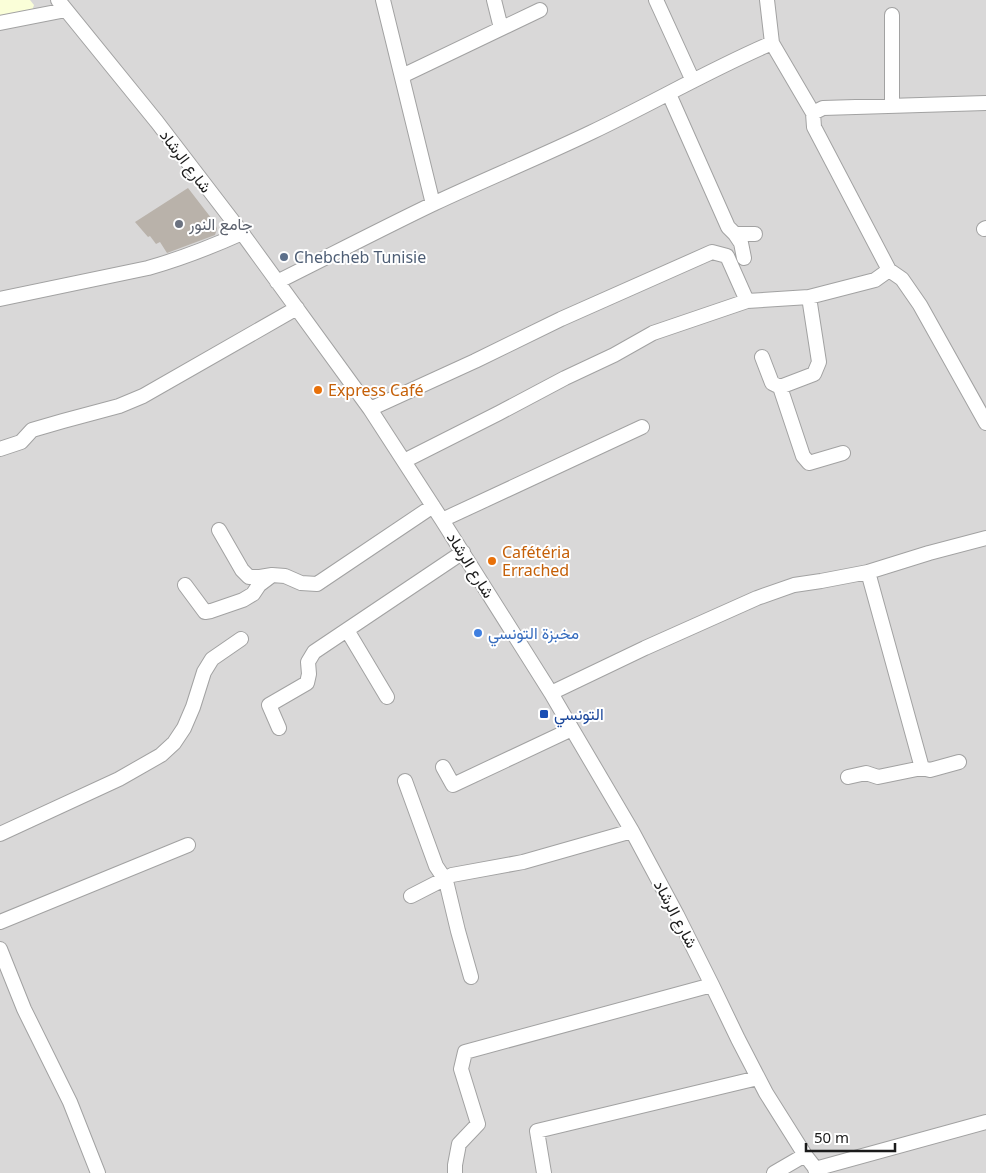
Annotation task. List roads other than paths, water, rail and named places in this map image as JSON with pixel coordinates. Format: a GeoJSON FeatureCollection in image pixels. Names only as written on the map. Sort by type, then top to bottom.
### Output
{"type":"FeatureCollection","features":[{"type":"Feature","properties":{"kind":"street"},"geometry":{"type":"LineString","coordinates":[[383,0],[433,204]]}},
{"type":"Feature","properties":{"kind":"street"},"geometry":{"type":"LineString","coordinates":[[494,0],[501,28]]}},
{"type":"Feature","properties":{"kind":"street"},"geometry":{"type":"LineString","coordinates":[[656,0],[692,81]]}},
{"type":"Feature","properties":{"kind":"street"},"geometry":{"type":"LineString","coordinates":[[767,0],[772,43],[813,113],[814,127],[889,270],[902,279],[920,305],[986,423]]}},
{"type":"Feature","properties":{"kind":"street"},"geometry":{"type":"LineString","coordinates":[[0,22],[62,5]]}},
{"type":"Feature","properties":{"kind":"street","name":"شارع الرشاد"},"geometry":{"type":"LineString","coordinates":[[62,5],[242,233],[370,409],[404,461],[551,693],[632,831],[766,1093],[817,1171]]}},
{"type":"Feature","properties":{"kind":"street"},"geometry":{"type":"LineString","coordinates":[[402,76],[540,10]]}},
{"type":"Feature","properties":{"kind":"street"},"geometry":{"type":"LineString","coordinates":[[892,15],[892,106]]}},
{"type":"Feature","properties":{"kind":"street"},"geometry":{"type":"LineString","coordinates":[[277,282],[433,204],[591,133],[692,81],[772,43]]}},
{"type":"Feature","properties":{"kind":"street"},"geometry":{"type":"LineString","coordinates":[[669,94],[728,227],[741,243],[744,258]]}},
{"type":"Feature","properties":{"kind":"street"},"geometry":{"type":"LineString","coordinates":[[813,113],[823,108],[986,103]]}},
{"type":"Feature","properties":{"kind":"street"},"geometry":{"type":"LineString","coordinates":[[0,300],[171,262],[242,233]]}},
{"type":"Feature","properties":{"kind":"street"},"geometry":{"type":"LineString","coordinates":[[735,234],[756,234]]}},
{"type":"Feature","properties":{"kind":"street"},"geometry":{"type":"LineString","coordinates":[[370,409],[475,362],[560,319],[712,252],[727,256],[747,301]]}},
{"type":"Feature","properties":{"kind":"street"},"geometry":{"type":"LineString","coordinates":[[404,461],[565,378],[614,355],[653,333],[747,301],[809,297],[875,280],[889,270]]}},
{"type":"Feature","properties":{"kind":"street"},"geometry":{"type":"LineString","coordinates":[[780,387],[814,374],[819,362],[809,297]]}},
{"type":"Feature","properties":{"kind":"street"},"geometry":{"type":"LineString","coordinates":[[0,449],[21,442],[32,430],[119,406],[143,396],[297,308]]}},
{"type":"Feature","properties":{"kind":"street"},"geometry":{"type":"LineString","coordinates":[[762,357],[772,382],[780,387],[803,456],[809,463],[843,453]]}},
{"type":"Feature","properties":{"kind":"street"},"geometry":{"type":"LineString","coordinates":[[442,520],[642,427]]}},
{"type":"Feature","properties":{"kind":"street"},"geometry":{"type":"LineString","coordinates":[[219,530],[242,570],[249,576],[285,576],[301,583],[317,584],[433,506]]}},
{"type":"Feature","properties":{"kind":"street"},"geometry":{"type":"LineString","coordinates":[[551,693],[757,598],[794,585],[868,572],[986,538]]}},
{"type":"Feature","properties":{"kind":"street"},"geometry":{"type":"LineString","coordinates":[[279,728],[269,705],[307,683],[309,674],[308,662],[314,652],[462,552]]}},
{"type":"Feature","properties":{"kind":"street"},"geometry":{"type":"LineString","coordinates":[[868,572],[922,768]]}},
{"type":"Feature","properties":{"kind":"street"},"geometry":{"type":"LineString","coordinates":[[185,585],[205,612],[248,597],[272,575]]}},
{"type":"Feature","properties":{"kind":"street"},"geometry":{"type":"LineString","coordinates":[[347,630],[387,697]]}},
{"type":"Feature","properties":{"kind":"street"},"geometry":{"type":"LineString","coordinates":[[0,834],[119,779],[161,755],[174,743],[184,728],[204,672],[212,659],[241,639]]}},
{"type":"Feature","properties":{"kind":"street"},"geometry":{"type":"LineString","coordinates":[[443,766],[453,785],[572,729]]}},
{"type":"Feature","properties":{"kind":"street"},"geometry":{"type":"LineString","coordinates":[[848,777],[866,772],[878,777],[922,768],[930,770],[959,762]]}},
{"type":"Feature","properties":{"kind":"street"},"geometry":{"type":"LineString","coordinates":[[405,781],[436,866],[444,878],[471,977]]}},
{"type":"Feature","properties":{"kind":"street"},"geometry":{"type":"LineString","coordinates":[[412,896],[452,874],[523,862],[632,831]]}},
{"type":"Feature","properties":{"kind":"street"},"geometry":{"type":"LineString","coordinates":[[0,922],[188,844]]}},
{"type":"Feature","properties":{"kind":"street"},"geometry":{"type":"LineString","coordinates":[[0,949],[24,1009],[70,1102],[98,1173]]}},
{"type":"Feature","properties":{"kind":"street"},"geometry":{"type":"LineString","coordinates":[[455,1173],[459,1144],[478,1124],[461,1069],[466,1052],[712,985]]}},
{"type":"Feature","properties":{"kind":"street"},"geometry":{"type":"LineString","coordinates":[[544,1173],[537,1131],[758,1078]]}},
{"type":"Feature","properties":{"kind":"street"},"geometry":{"type":"LineString","coordinates":[[817,1171],[986,1122]]}},
{"type":"Feature","properties":{"kind":"street"},"geometry":{"type":"LineString","coordinates":[[774,1173],[805,1154]]}},
{"type":"Feature","properties":{"kind":"place","name":"جامع النور"},"geometry":{"type":"Point","coordinates":[179,224]}},
{"type":"Feature","properties":{"kind":"place","name":"Chebcheb Tunisie"},"geometry":{"type":"Point","coordinates":[284,257]}},
{"type":"Feature","properties":{"kind":"place","name":"Express Café"},"geometry":{"type":"Point","coordinates":[318,390]}},
{"type":"Feature","properties":{"kind":"place","name":"Cafétéria Errached"},"geometry":{"type":"Point","coordinates":[492,561]}},
{"type":"Feature","properties":{"kind":"place","name":"مخبزة التونسي"},"geometry":{"type":"Point","coordinates":[478,633]}},
{"type":"Feature","properties":{"kind":"place","name":"التونسي"},"geometry":{"type":"Point","coordinates":[544,714]}}]}
